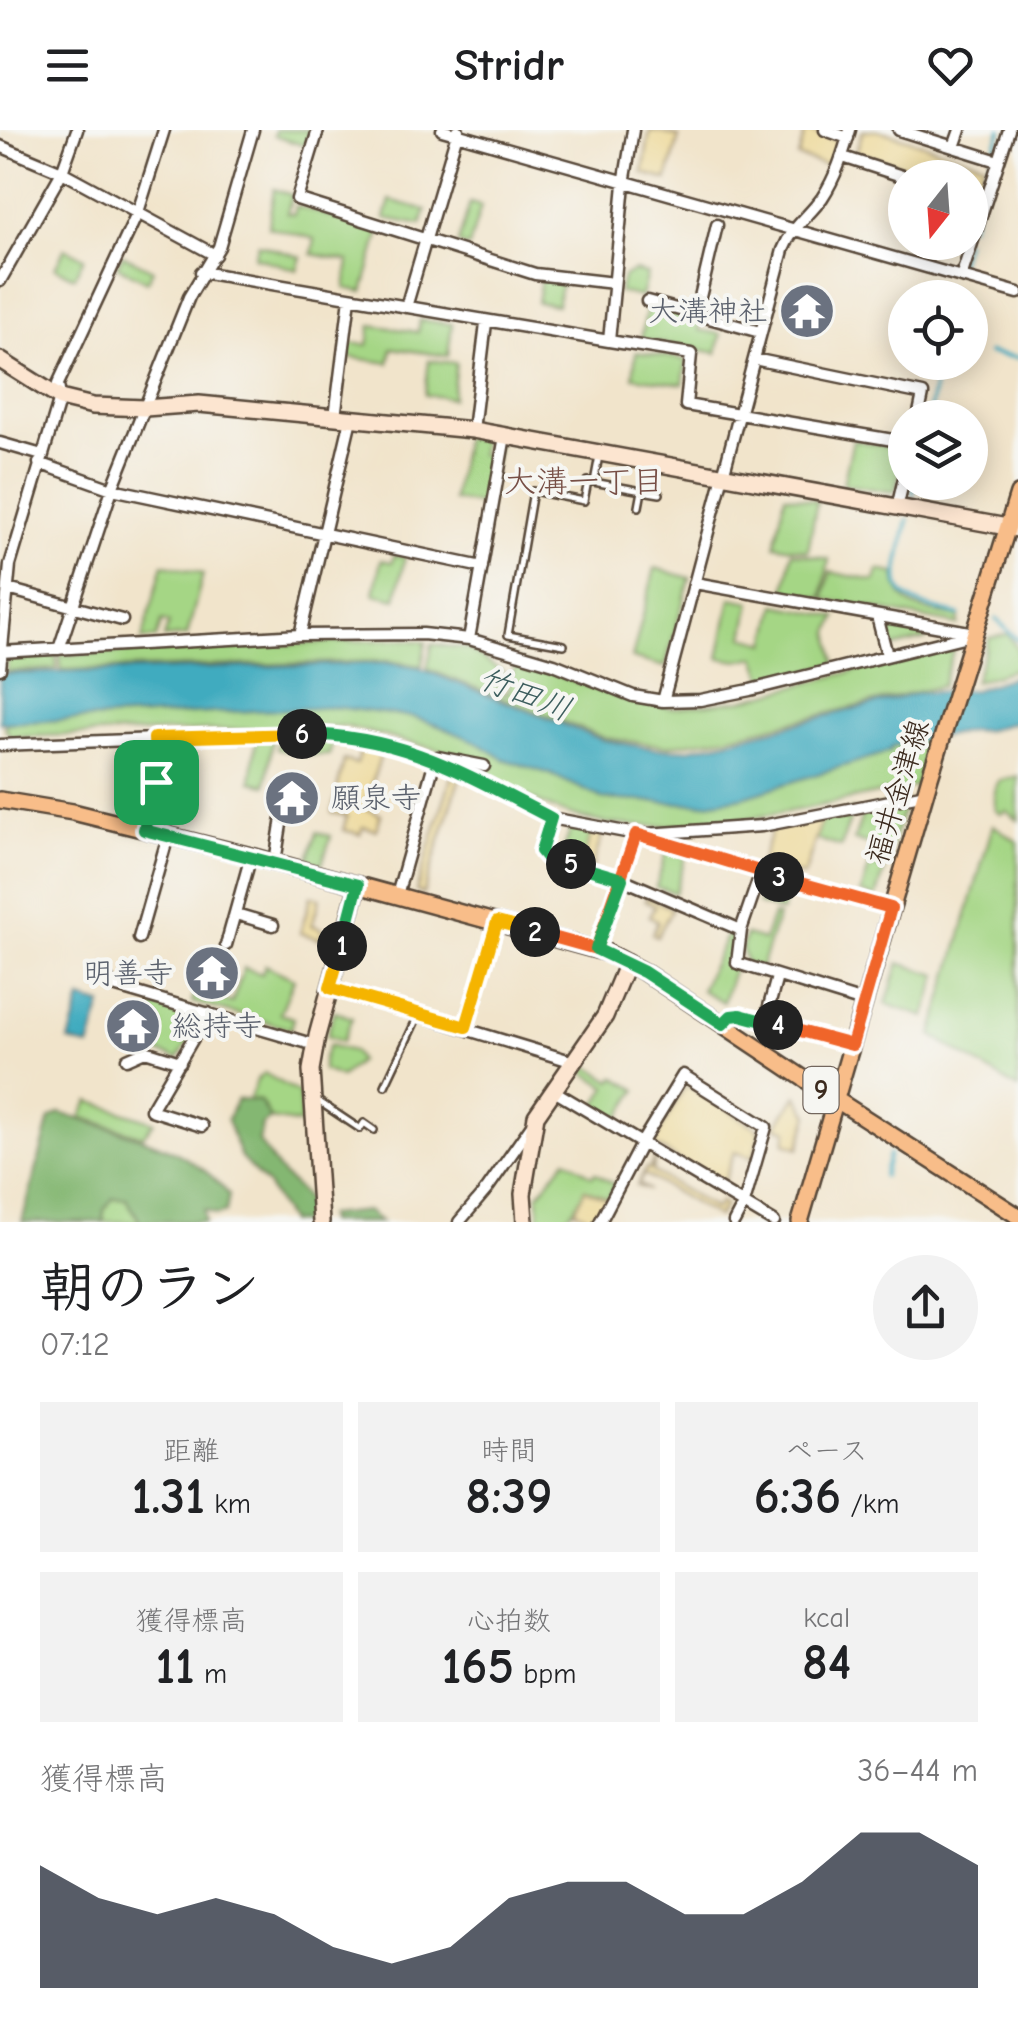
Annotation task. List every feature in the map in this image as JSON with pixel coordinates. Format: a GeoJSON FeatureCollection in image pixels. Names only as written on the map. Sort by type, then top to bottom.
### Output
{"type":"FeatureCollection","features":[{"type":"Feature","properties":{"kind":"main road","name":"福井金津線"},"geometry":{"type":"LineString","coordinates":[[800,1222],[928,786],[1013,528],[1018,494]]}},
{"type":"Feature","properties":{"kind":"main road","name":"9"},"geometry":{"type":"LineString","coordinates":[[0,800],[73,812],[276,862],[596,949],[626,962],[1018,1216]]}},
{"type":"Feature","properties":{"kind":"street"},"geometry":{"type":"LineString","coordinates":[[0,281],[62,172],[77,130]]}},
{"type":"Feature","properties":{"kind":"street"},"geometry":{"type":"LineString","coordinates":[[0,670],[8,589],[5,564],[60,398],[58,384],[138,212],[164,130]]}},
{"type":"Feature","properties":{"kind":"street"},"geometry":{"type":"LineString","coordinates":[[59,649],[112,489],[201,272],[214,255],[252,132],[238,130]]}},
{"type":"Feature","properties":{"kind":"street"},"geometry":{"type":"LineString","coordinates":[[318,130],[297,199],[535,274],[614,282]]}},
{"type":"Feature","properties":{"kind":"street"},"geometry":{"type":"LineString","coordinates":[[442,130],[1018,293]]}},
{"type":"Feature","properties":{"kind":"street"},"geometry":{"type":"LineString","coordinates":[[610,342],[624,184],[634,130]]}},
{"type":"Feature","properties":{"kind":"street"},"geometry":{"type":"LineString","coordinates":[[663,701],[790,231],[821,199],[843,157],[849,134],[825,130]]}},
{"type":"Feature","properties":{"kind":"street"},"geometry":{"type":"LineString","coordinates":[[898,130],[998,162]]}},
{"type":"Feature","properties":{"kind":"street"},"geometry":{"type":"LineString","coordinates":[[954,147],[960,130]]}},
{"type":"Feature","properties":{"kind":"street"},"geometry":{"type":"LineString","coordinates":[[961,277],[1009,130]]}},
{"type":"Feature","properties":{"kind":"street"},"geometry":{"type":"LineString","coordinates":[[406,307],[458,132]]}},
{"type":"Feature","properties":{"kind":"street"},"geometry":{"type":"LineString","coordinates":[[0,146],[62,172],[214,255]]}},
{"type":"Feature","properties":{"kind":"street"},"geometry":{"type":"LineString","coordinates":[[843,157],[888,172]]}},
{"type":"Feature","properties":{"kind":"street"},"geometry":{"type":"LineString","coordinates":[[696,314],[717,225]]}},
{"type":"Feature","properties":{"kind":"street"},"geometry":{"type":"LineString","coordinates":[[201,272],[486,323],[691,354],[686,405],[888,439]]}},
{"type":"Feature","properties":{"kind":"street"},"geometry":{"type":"LineString","coordinates":[[300,635],[343,418],[350,298]]}},
{"type":"Feature","properties":{"kind":"street"},"geometry":{"type":"LineString","coordinates":[[648,301],[760,332]]}},
{"type":"Feature","properties":{"kind":"street"},"geometry":{"type":"LineString","coordinates":[[473,430],[486,323]]}},
{"type":"Feature","properties":{"kind":"street"},"geometry":{"type":"LineString","coordinates":[[754,359],[923,394],[922,400]]}},
{"type":"Feature","properties":{"kind":"street"},"geometry":{"type":"LineString","coordinates":[[0,360],[60,398],[93,406],[199,404],[473,430],[1013,528]]}},
{"type":"Feature","properties":{"kind":"street"},"geometry":{"type":"LineString","coordinates":[[469,639],[505,436]]}},
{"type":"Feature","properties":{"kind":"street"},"geometry":{"type":"LineString","coordinates":[[0,443],[112,489],[482,567]]}},
{"type":"Feature","properties":{"kind":"street"},"geometry":{"type":"LineString","coordinates":[[897,508],[899,500]]}},
{"type":"Feature","properties":{"kind":"street"},"geometry":{"type":"LineString","coordinates":[[695,583],[974,637]]}},
{"type":"Feature","properties":{"kind":"street"},"geometry":{"type":"LineString","coordinates":[[8,589],[122,620]]}},
{"type":"Feature","properties":{"kind":"street"},"geometry":{"type":"LineString","coordinates":[[876,616],[887,655]]}},
{"type":"Feature","properties":{"kind":"street"},"geometry":{"type":"LineString","coordinates":[[1,654],[300,635],[423,634],[469,639],[554,664],[632,696],[663,701],[700,700],[750,690],[974,637]]}},
{"type":"Feature","properties":{"kind":"street"},"geometry":{"type":"LineString","coordinates":[[0,745],[323,734],[366,738],[435,760],[551,818],[636,834],[891,908]]}},
{"type":"Feature","properties":{"kind":"street"},"geometry":{"type":"LineString","coordinates":[[144,830],[156,782],[154,738]]}},
{"type":"Feature","properties":{"kind":"street"},"geometry":{"type":"LineString","coordinates":[[397,895],[435,760],[438,757],[484,766]]}},
{"type":"Feature","properties":{"kind":"street"},"geometry":{"type":"LineString","coordinates":[[636,834],[762,826],[928,786]]}},
{"type":"Feature","properties":{"kind":"street"},"geometry":{"type":"LineString","coordinates":[[276,862],[285,799]]}},
{"type":"Feature","properties":{"kind":"street"},"geometry":{"type":"LineString","coordinates":[[551,818],[541,851],[546,857],[622,879],[741,930]]}},
{"type":"Feature","properties":{"kind":"street"},"geometry":{"type":"LineString","coordinates":[[596,949],[636,834]]}},
{"type":"Feature","properties":{"kind":"street"},"geometry":{"type":"LineString","coordinates":[[139,938],[168,836]]}},
{"type":"Feature","properties":{"kind":"street"},"geometry":{"type":"LineString","coordinates":[[226,945],[250,856]]}},
{"type":"Feature","properties":{"kind":"street"},"geometry":{"type":"LineString","coordinates":[[762,872],[741,930],[737,963],[864,1002]]}},
{"type":"Feature","properties":{"kind":"street"},"geometry":{"type":"LineString","coordinates":[[320,1222],[311,1096],[315,1045],[358,885]]}},
{"type":"Feature","properties":{"kind":"street"},"geometry":{"type":"LineString","coordinates":[[236,914],[273,925]]}},
{"type":"Feature","properties":{"kind":"street"},"geometry":{"type":"LineString","coordinates":[[466,1027],[497,922]]}},
{"type":"Feature","properties":{"kind":"street"},"geometry":{"type":"LineString","coordinates":[[458,1222],[487,1189],[605,1016],[626,962]]}},
{"type":"Feature","properties":{"kind":"street"},"geometry":{"type":"LineString","coordinates":[[765,1021],[777,977]]}},
{"type":"Feature","properties":{"kind":"street"},"geometry":{"type":"LineString","coordinates":[[108,979],[110,986],[315,1045]]}},
{"type":"Feature","properties":{"kind":"street"},"geometry":{"type":"LineString","coordinates":[[330,988],[574,1062]]}},
{"type":"Feature","properties":{"kind":"street"},"geometry":{"type":"LineString","coordinates":[[202,1126],[150,1110],[208,1013]]}},
{"type":"Feature","properties":{"kind":"street"},"geometry":{"type":"LineString","coordinates":[[723,1024],[731,1016],[740,1015],[852,1045]]}},
{"type":"Feature","properties":{"kind":"street"},"geometry":{"type":"LineString","coordinates":[[127,1058],[145,1052],[180,1062]]}},
{"type":"Feature","properties":{"kind":"street"},"geometry":{"type":"LineString","coordinates":[[600,1222],[683,1075],[766,1127],[744,1203],[734,1222]]}},
{"type":"Feature","properties":{"kind":"street"},"geometry":{"type":"LineString","coordinates":[[554,1091],[774,1222]]}},
{"type":"Feature","properties":{"kind":"street"},"geometry":{"type":"LineString","coordinates":[[525,1222],[524,1194],[536,1116]]}},
{"type":"Feature","properties":{"kind":"lane"},"geometry":{"type":"LineString","coordinates":[[594,482],[599,454]]}},
{"type":"Feature","properties":{"kind":"lane"},"geometry":{"type":"LineString","coordinates":[[564,645],[508,634],[533,492],[584,501],[588,481],[660,494]]}},
{"type":"Feature","properties":{"kind":"lane"},"geometry":{"type":"LineString","coordinates":[[639,507],[642,491]]}},
{"type":"Feature","properties":{"kind":"lane"},"geometry":{"type":"LineString","coordinates":[[384,1086],[419,1014]]}},
{"type":"Feature","properties":{"kind":"lane"},"geometry":{"type":"LineString","coordinates":[[311,1096],[360,1128],[364,1123],[374,1130]]}},
{"type":"Feature","properties":{"kind":"green space"},"geometry":{"type":"Polygon","coordinates":[[[275,130],[310,130],[305,146],[274,136],[275,130]]]}},
{"type":"Feature","properties":{"kind":"green space"},"geometry":{"type":"Polygon","coordinates":[[[274,189],[292,195],[287,213],[294,214],[296,206],[380,231],[363,292],[345,288],[349,261],[312,254],[315,239],[268,227],[274,189]]]}},
{"type":"Feature","properties":{"kind":"green space"},"geometry":{"type":"Polygon","coordinates":[[[390,200],[426,210],[421,225],[385,218],[390,200]]]}},
{"type":"Feature","properties":{"kind":"green space"},"geometry":{"type":"Polygon","coordinates":[[[470,203],[481,206],[469,247],[458,244],[470,203]]]}},
{"type":"Feature","properties":{"kind":"green space"},"geometry":{"type":"Polygon","coordinates":[[[258,244],[301,257],[297,270],[254,257],[258,244]]]}},
{"type":"Feature","properties":{"kind":"green space"},"geometry":{"type":"Polygon","coordinates":[[[65,248],[84,258],[74,277],[55,268],[65,248]]]}},
{"type":"Feature","properties":{"kind":"green space"},"geometry":{"type":"Polygon","coordinates":[[[123,255],[153,270],[147,282],[117,266],[123,255]]]}},
{"type":"Feature","properties":{"kind":"green space"},"geometry":{"type":"Polygon","coordinates":[[[634,271],[647,274],[641,297],[619,292],[623,277],[634,271]]]}},
{"type":"Feature","properties":{"kind":"green space"},"geometry":{"type":"Polygon","coordinates":[[[541,278],[562,280],[557,305],[537,302],[541,278]]]}},
{"type":"Feature","properties":{"kind":"green space"},"geometry":{"type":"Polygon","coordinates":[[[647,308],[701,318],[699,330],[721,334],[717,353],[641,339],[647,308]]]}},
{"type":"Feature","properties":{"kind":"green space"},"geometry":{"type":"Polygon","coordinates":[[[420,320],[452,324],[448,356],[392,348],[389,363],[347,357],[349,343],[368,345],[371,325],[418,332],[420,320]]]}},
{"type":"Feature","properties":{"kind":"green space"},"geometry":{"type":"Polygon","coordinates":[[[636,352],[683,359],[683,384],[633,377],[636,352]]]}},
{"type":"Feature","properties":{"kind":"green space"},"geometry":{"type":"Polygon","coordinates":[[[429,360],[456,363],[452,398],[425,395],[429,360]]]}},
{"type":"Feature","properties":{"kind":"green space"},"geometry":{"type":"Polygon","coordinates":[[[464,437],[482,440],[480,454],[490,456],[493,441],[498,442],[487,505],[453,500],[464,437]]]}},
{"type":"Feature","properties":{"kind":"green space"},"geometry":{"type":"Polygon","coordinates":[[[853,440],[888,447],[888,491],[843,484],[853,440]]]}},
{"type":"Feature","properties":{"kind":"green space"},"geometry":{"type":"Polygon","coordinates":[[[785,495],[817,501],[808,551],[775,545],[785,495]]]}},
{"type":"Feature","properties":{"kind":"green space"},"geometry":{"type":"Polygon","coordinates":[[[792,552],[829,559],[822,598],[785,591],[792,552]]]}},
{"type":"Feature","properties":{"kind":"green space"},"geometry":{"type":"Polygon","coordinates":[[[394,555],[405,557],[396,599],[374,594],[381,560],[392,562],[394,555]]]}},
{"type":"Feature","properties":{"kind":"green space"},"geometry":{"type":"Polygon","coordinates":[[[163,564],[203,574],[187,636],[164,638],[169,623],[162,621],[156,638],[142,640],[163,564]]]}},
{"type":"Feature","properties":{"kind":"green space"},"geometry":{"type":"Polygon","coordinates":[[[655,568],[690,578],[665,667],[632,658],[655,568]]]}},
{"type":"Feature","properties":{"kind":"green space"},"geometry":{"type":"Polygon","coordinates":[[[878,570],[895,573],[901,595],[908,602],[959,617],[958,625],[824,599],[830,572],[875,581],[878,570]]]}},
{"type":"Feature","properties":{"kind":"green space"},"geometry":{"type":"Polygon","coordinates":[[[731,598],[751,602],[744,637],[767,643],[776,605],[837,617],[830,632],[836,664],[765,681],[756,657],[738,661],[719,658],[731,598]]]}},
{"type":"Feature","properties":{"kind":"green space"},"geometry":{"type":"Polygon","coordinates":[[[885,628],[925,634],[926,639],[890,648],[885,628]]]}},
{"type":"Feature","properties":{"kind":"green space"},"geometry":{"type":"Polygon","coordinates":[[[1008,634],[1018,650],[1018,668],[974,682],[989,638],[1008,634]]]}},
{"type":"Feature","properties":{"kind":"green space"},"geometry":{"type":"Polygon","coordinates":[[[400,639],[426,642],[422,666],[387,661],[61,670],[60,655],[400,639]]]}},
{"type":"Feature","properties":{"kind":"green space"},"geometry":{"type":"Polygon","coordinates":[[[432,644],[468,649],[503,672],[498,691],[507,694],[515,665],[488,650],[624,699],[672,708],[742,700],[955,645],[942,686],[728,737],[666,746],[605,738],[427,669],[432,644]]]}},
{"type":"Feature","properties":{"kind":"green space"},"geometry":{"type":"Polygon","coordinates":[[[56,655],[57,669],[6,672],[8,659],[14,656],[56,655]]]}},
{"type":"Feature","properties":{"kind":"green space"},"geometry":{"type":"Polygon","coordinates":[[[335,707],[413,717],[604,799],[701,804],[743,797],[889,752],[893,746],[929,739],[916,786],[745,819],[655,826],[613,824],[574,816],[483,774],[491,763],[344,726],[12,737],[5,729],[6,723],[335,707]]]}},
{"type":"Feature","properties":{"kind":"green space"},"geometry":{"type":"Polygon","coordinates":[[[273,738],[266,785],[251,782],[256,739],[273,738]]]}},
{"type":"Feature","properties":{"kind":"green space"},"geometry":{"type":"Polygon","coordinates":[[[279,739],[334,739],[329,755],[306,755],[277,749],[279,739]]]}},
{"type":"Feature","properties":{"kind":"green space"},"geometry":{"type":"Polygon","coordinates":[[[1018,776],[1018,820],[1007,811],[1000,814],[995,810],[995,789],[999,781],[1018,776]]]}},
{"type":"Feature","properties":{"kind":"green space"},"geometry":{"type":"Polygon","coordinates":[[[906,801],[890,851],[854,840],[864,809],[906,801]]]}},
{"type":"Feature","properties":{"kind":"green space"},"geometry":{"type":"Polygon","coordinates":[[[853,810],[841,847],[816,839],[823,816],[853,810]]]}},
{"type":"Feature","properties":{"kind":"green space"},"geometry":{"type":"Polygon","coordinates":[[[993,825],[1018,842],[1018,1089],[932,1035],[993,825]]]}},
{"type":"Feature","properties":{"kind":"green space"},"geometry":{"type":"Polygon","coordinates":[[[571,827],[592,830],[582,865],[561,859],[571,827]]]}},
{"type":"Feature","properties":{"kind":"green space"},"geometry":{"type":"Polygon","coordinates":[[[317,832],[331,836],[322,864],[308,860],[317,832]]]}},
{"type":"Feature","properties":{"kind":"green space"},"geometry":{"type":"Polygon","coordinates":[[[667,849],[686,855],[675,893],[656,887],[667,849]]]}},
{"type":"Feature","properties":{"kind":"green space"},"geometry":{"type":"Polygon","coordinates":[[[870,864],[885,869],[876,898],[861,893],[870,864]]]}},
{"type":"Feature","properties":{"kind":"green space"},"geometry":{"type":"Polygon","coordinates":[[[770,877],[791,883],[782,912],[758,904],[770,877]]]}},
{"type":"Feature","properties":{"kind":"green space"},"geometry":{"type":"Polygon","coordinates":[[[773,915],[778,916],[761,968],[746,963],[742,948],[746,935],[764,940],[773,915]]]}},
{"type":"Feature","properties":{"kind":"green space"},"geometry":{"type":"Polygon","coordinates":[[[729,930],[737,935],[734,968],[723,1002],[701,990],[729,930]]]}},
{"type":"Feature","properties":{"kind":"green space"},"geometry":{"type":"Polygon","coordinates":[[[899,963],[938,975],[925,1017],[886,1004],[899,963]]]}},
{"type":"Feature","properties":{"kind":"green space"},"geometry":{"type":"Polygon","coordinates":[[[265,965],[294,979],[280,1014],[294,1018],[291,1029],[192,1002],[195,991],[232,1003],[244,968],[262,974],[265,965]]]}},
{"type":"Feature","properties":{"kind":"green space"},"geometry":{"type":"Polygon","coordinates":[[[155,1005],[201,1020],[178,1059],[154,1051],[162,1026],[151,1022],[155,1005]]]}},
{"type":"Feature","properties":{"kind":"green space"},"geometry":{"type":"Polygon","coordinates":[[[334,1011],[352,1018],[342,1042],[327,1036],[334,1011]]]}},
{"type":"Feature","properties":{"kind":"green space"},"geometry":{"type":"Polygon","coordinates":[[[329,1045],[353,1051],[359,1061],[341,1077],[323,1070],[329,1045]]]}},
{"type":"Feature","properties":{"kind":"green space"},"geometry":{"type":"Polygon","coordinates":[[[588,1066],[637,1090],[615,1124],[593,1110],[607,1087],[584,1072],[588,1066]]]}},
{"type":"Feature","properties":{"kind":"green space"},"geometry":{"type":"Polygon","coordinates":[[[264,1073],[299,1093],[301,1124],[271,1119],[260,1101],[249,1099],[264,1073]]]}},
{"type":"Feature","properties":{"kind":"green space"},"geometry":{"type":"Polygon","coordinates":[[[237,1099],[260,1101],[271,1119],[262,1125],[259,1142],[304,1197],[307,1222],[289,1222],[267,1185],[241,1158],[227,1120],[237,1099]]]}},
{"type":"Feature","properties":{"kind":"green space"},"geometry":{"type":"Polygon","coordinates":[[[89,1101],[154,1122],[143,1136],[81,1117],[89,1101]]]}},
{"type":"Feature","properties":{"kind":"green space"},"geometry":{"type":"Polygon","coordinates":[[[60,1113],[174,1151],[213,1177],[229,1195],[226,1212],[217,1215],[204,1210],[205,1222],[140,1222],[126,1198],[113,1198],[104,1210],[103,1222],[22,1222],[50,1119],[60,1113]]]}},
{"type":"Feature","properties":{"kind":"green space"},"geometry":{"type":"Polygon","coordinates":[[[566,1159],[615,1185],[608,1199],[585,1189],[569,1214],[540,1222],[538,1195],[566,1159]]]}},
{"type":"Feature","properties":{"kind":"green space"},"geometry":{"type":"Polygon","coordinates":[[[112,1198],[126,1198],[140,1222],[103,1222],[104,1210],[112,1198]]]}},
{"type":"Feature","properties":{"kind":"green space"},"geometry":{"type":"Polygon","coordinates":[[[367,1211],[381,1222],[328,1222],[327,1215],[367,1211]]]}},
{"type":"Feature","properties":{"kind":"sand"},"geometry":{"type":"Polygon","coordinates":[[[650,130],[679,137],[667,180],[643,173],[650,130]]]}},
{"type":"Feature","properties":{"kind":"sand"},"geometry":{"type":"Polygon","coordinates":[[[806,130],[839,141],[842,146],[835,168],[798,157],[806,130]]]}},
{"type":"Feature","properties":{"kind":"sand"},"geometry":{"type":"Polygon","coordinates":[[[863,130],[878,130],[974,160],[888,162],[856,152],[863,130]]]}},
{"type":"Feature","properties":{"kind":"sand"},"geometry":{"type":"Polygon","coordinates":[[[362,745],[382,751],[364,808],[381,815],[376,830],[363,827],[360,834],[343,830],[347,816],[332,813],[344,760],[357,764],[362,745]]]}},
{"type":"Feature","properties":{"kind":"sand"},"geometry":{"type":"Polygon","coordinates":[[[452,775],[460,777],[423,894],[416,891],[452,775]]]}},
{"type":"Feature","properties":{"kind":"sand"},"geometry":{"type":"Polygon","coordinates":[[[823,816],[804,876],[761,862],[772,829],[823,816]]]}},
{"type":"Feature","properties":{"kind":"sand"},"geometry":{"type":"Polygon","coordinates":[[[592,830],[603,832],[592,868],[582,865],[592,830]]]}},
{"type":"Feature","properties":{"kind":"sand"},"geometry":{"type":"Polygon","coordinates":[[[311,896],[320,898],[312,925],[323,929],[320,939],[300,933],[311,896]]]}},
{"type":"Feature","properties":{"kind":"sand"},"geometry":{"type":"Polygon","coordinates":[[[647,896],[672,909],[657,937],[652,934],[658,922],[649,916],[655,906],[645,900],[647,896]]]}},
{"type":"Feature","properties":{"kind":"sand"},"geometry":{"type":"Polygon","coordinates":[[[691,1087],[757,1128],[760,1135],[753,1158],[734,1152],[722,1187],[653,1144],[684,1088],[691,1087]]]}},
{"type":"Feature","properties":{"kind":"sand"},"geometry":{"type":"Polygon","coordinates":[[[797,1095],[809,1115],[799,1148],[785,1143],[788,1130],[776,1126],[797,1095]]]}},
{"type":"Feature","properties":{"kind":"sand"},"geometry":{"type":"Polygon","coordinates":[[[655,1158],[652,1171],[716,1209],[720,1202],[725,1205],[718,1217],[644,1174],[638,1184],[646,1168],[655,1158]]]}},
{"type":"Feature","properties":{"kind":"sand"},"geometry":{"type":"Polygon","coordinates":[[[585,1189],[608,1199],[595,1221],[575,1210],[585,1189]]]}},
{"type":"Feature","properties":{"kind":"water"},"geometry":{"type":"Polygon","coordinates":[[[387,663],[419,668],[603,740],[656,749],[687,749],[723,742],[919,693],[974,690],[1018,675],[1018,721],[893,746],[889,752],[743,797],[701,804],[604,799],[413,717],[335,707],[0,723],[0,674],[387,663]]]}},
{"type":"Feature","properties":{"kind":"water"},"geometry":{"type":"Polygon","coordinates":[[[81,999],[102,1005],[89,1047],[69,1041],[81,999]]]}},
{"type":"Feature","properties":{"kind":"waterway"},"geometry":{"type":"LineString","coordinates":[[988,170],[1001,130]]}},
{"type":"Feature","properties":{"kind":"waterway"},"geometry":{"type":"LineString","coordinates":[[958,265],[960,260]]}},
{"type":"Feature","properties":{"kind":"waterway"},"geometry":{"type":"LineString","coordinates":[[988,353],[1018,358]]}},
{"type":"Feature","properties":{"kind":"waterway"},"geometry":{"type":"LineString","coordinates":[[932,400],[934,388]]}},
{"type":"Feature","properties":{"kind":"waterway"},"geometry":{"type":"LineString","coordinates":[[908,520],[899,562],[899,587],[917,603],[959,615]]}},
{"type":"Feature","properties":{"kind":"waterway"},"geometry":{"type":"LineString","coordinates":[[996,619],[1018,640]]}},
{"type":"Feature","properties":{"kind":"waterway"},"geometry":{"type":"LineString","coordinates":[[883,1176],[889,1154]]}},
{"type":"Feature","properties":{"kind":"place","name":"大溝神社"},"geometry":{"type":"Point","coordinates":[807,311]}},
{"type":"Feature","properties":{"kind":"place","name":"願泉寺"},"geometry":{"type":"Point","coordinates":[292,798]}},
{"type":"Feature","properties":{"kind":"place","name":"明善寺"},"geometry":{"type":"Point","coordinates":[212,973]}},
{"type":"Feature","properties":{"kind":"place","name":"総持寺"},"geometry":{"type":"Point","coordinates":[133,1026]}},
{"type":"Feature","properties":{"kind":"district","name":"大溝一丁目"},"geometry":{"type":"Point","coordinates":[584,481]}},
{"type":"Feature","properties":{"kind":"route"},"geometry":{"type":"LineString","coordinates":[[156,782],[144,830],[358,885],[330,988],[466,1027],[497,922],[596,949],[622,879],[636,834],[891,908],[852,1045],[740,1015],[731,1016],[723,1024],[644,972],[596,949],[622,879],[546,857],[541,851],[551,818],[435,760],[366,738],[323,734],[154,738],[156,782]]}},
{"type":"Feature","properties":{"kind":"water label","name":"竹田川"},"geometry":{"type":"Point","coordinates":[525,694]}}]}
